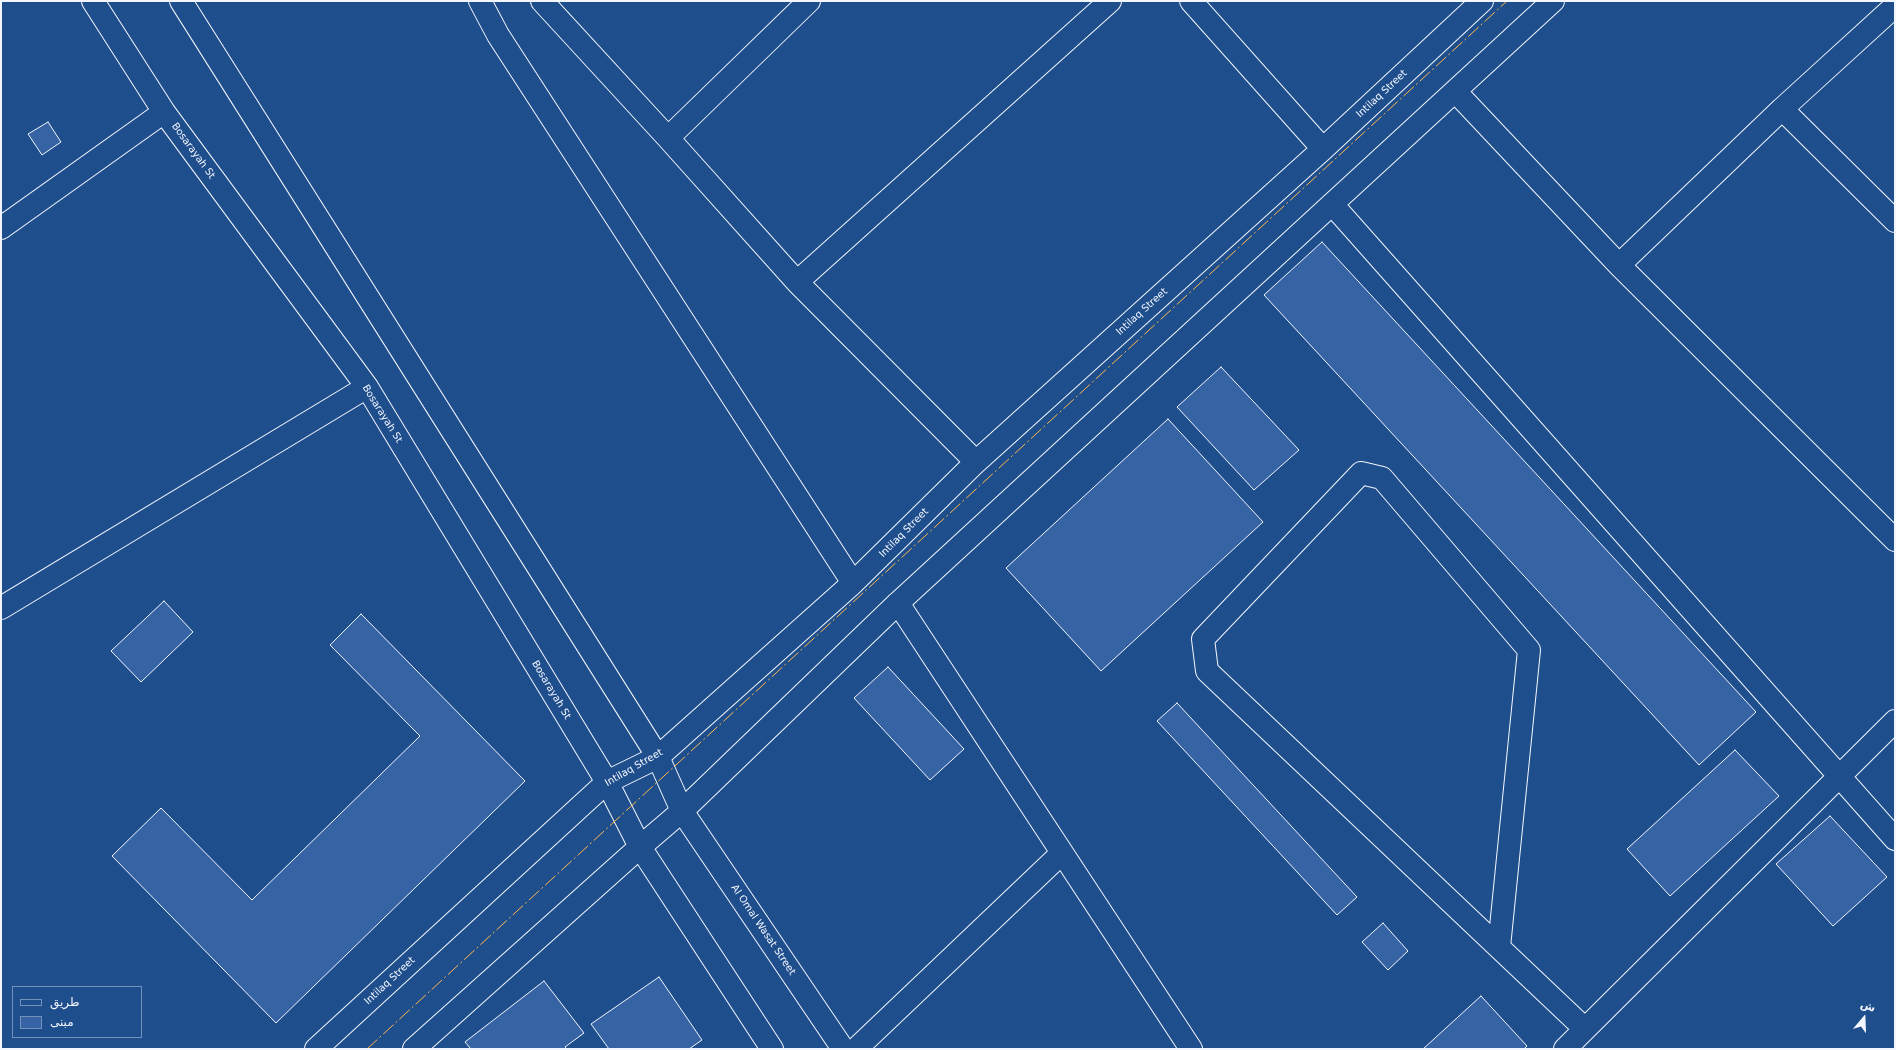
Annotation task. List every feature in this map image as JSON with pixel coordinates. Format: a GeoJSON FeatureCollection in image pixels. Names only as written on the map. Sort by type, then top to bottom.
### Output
{"type":"FeatureCollection","features":[{"type":"Feature","properties":{"kind":"street","name":"Bosarayah St"},"geometry":{"type":"LineString","coordinates":[[93,1],[164,112],[367,387],[607,782],[640,847]]}},
{"type":"Feature","properties":{"kind":"street"},"geometry":{"type":"LineString","coordinates":[[181,1],[658,757],[682,811]]}},
{"type":"Feature","properties":{"kind":"street"},"geometry":{"type":"LineString","coordinates":[[480,1],[498,35],[853,583]]}},
{"type":"Feature","properties":{"kind":"street"},"geometry":{"type":"LineString","coordinates":[[542,1],[668,138],[797,282],[976,462]]}},
{"type":"Feature","properties":{"kind":"street"},"geometry":{"type":"LineString","coordinates":[[668,138],[809,1]]}},
{"type":"Feature","properties":{"kind":"street"},"geometry":{"type":"LineString","coordinates":[[797,282],[1110,1]]}},
{"type":"Feature","properties":{"kind":"street"},"geometry":{"type":"LineString","coordinates":[[1191,1],[1322,149]]}},
{"type":"Feature","properties":{"kind":"street","name":"Intilaq Street"},"geometry":{"type":"LineString","coordinates":[[316,1049],[607,782],[658,757],[853,583],[976,462],[1322,149],[1482,1]]}},
{"type":"Feature","properties":{"kind":"street"},"geometry":{"type":"LineString","coordinates":[[414,1049],[435,1042],[640,847],[682,811],[898,603],[1553,1]]}},
{"type":"Feature","properties":{"kind":"street"},"geometry":{"type":"LineString","coordinates":[[1619,264],[1782,109],[1895,6]]}},
{"type":"Feature","properties":{"kind":"street"},"geometry":{"type":"LineString","coordinates":[[1455,91],[1619,264],[1895,540]]}},
{"type":"Feature","properties":{"kind":"street"},"geometry":{"type":"LineString","coordinates":[[1782,109],[1895,221]]}},
{"type":"Feature","properties":{"kind":"street"},"geometry":{"type":"LineString","coordinates":[[1,228],[164,112]]}},
{"type":"Feature","properties":{"kind":"street"},"geometry":{"type":"LineString","coordinates":[[1332,204],[1895,840]]}},
{"type":"Feature","properties":{"kind":"street"},"geometry":{"type":"LineString","coordinates":[[1,608],[367,387]]}},
{"type":"Feature","properties":{"kind":"street"},"geometry":{"type":"LineString","coordinates":[[1499,947],[1529,650],[1382,478],[1361,473],[1203,639],[1207,671],[1585,1029]]}},
{"type":"Feature","properties":{"kind":"street"},"geometry":{"type":"LineString","coordinates":[[898,603],[1191,1049]]}},
{"type":"Feature","properties":{"kind":"street"},"geometry":{"type":"LineString","coordinates":[[1565,1049],[1895,721]]}},
{"type":"Feature","properties":{"kind":"street","name":"Al Omal Wasat Street"},"geometry":{"type":"LineString","coordinates":[[682,811],[843,1049]]}},
{"type":"Feature","properties":{"kind":"street"},"geometry":{"type":"LineString","coordinates":[[640,847],[772,1049]]}},
{"type":"Feature","properties":{"kind":"street"},"geometry":{"type":"LineString","coordinates":[[856,1049],[1062,853]]}},
{"type":"Feature","properties":{"kind":"building"},"geometry":{"type":"Polygon","coordinates":[[[48,122],[61,142],[42,155],[28,134],[48,122]]]}},
{"type":"Feature","properties":{"kind":"building"},"geometry":{"type":"Polygon","coordinates":[[[1322,242],[1756,712],[1699,765],[1264,295],[1322,242]]]}},
{"type":"Feature","properties":{"kind":"building"},"geometry":{"type":"Polygon","coordinates":[[[1221,367],[1299,450],[1254,490],[1177,407],[1221,367]]]}},
{"type":"Feature","properties":{"kind":"building"},"geometry":{"type":"Polygon","coordinates":[[[1168,419],[1263,522],[1101,671],[1006,568],[1168,419]]]}},
{"type":"Feature","properties":{"kind":"building"},"geometry":{"type":"Polygon","coordinates":[[[164,601],[193,632],[141,682],[111,651],[164,601]]]}},
{"type":"Feature","properties":{"kind":"building"},"geometry":{"type":"Polygon","coordinates":[[[361,614],[525,781],[276,1023],[112,856],[161,808],[252,900],[420,736],[330,645],[361,614]]]}},
{"type":"Feature","properties":{"kind":"building"},"geometry":{"type":"Polygon","coordinates":[[[888,667],[964,749],[930,780],[854,698],[888,667]]]}},
{"type":"Feature","properties":{"kind":"building"},"geometry":{"type":"Polygon","coordinates":[[[1177,703],[1357,897],[1337,915],[1157,721],[1177,703]]]}},
{"type":"Feature","properties":{"kind":"building"},"geometry":{"type":"Polygon","coordinates":[[[1735,750],[1779,796],[1670,896],[1627,849],[1735,750]]]}},
{"type":"Feature","properties":{"kind":"building"},"geometry":{"type":"Polygon","coordinates":[[[1830,816],[1887,877],[1833,926],[1776,864],[1830,816]]]}},
{"type":"Feature","properties":{"kind":"building"},"geometry":{"type":"Polygon","coordinates":[[[1383,923],[1408,951],[1388,970],[1362,942],[1383,923]]]}},
{"type":"Feature","properties":{"kind":"building"},"geometry":{"type":"Polygon","coordinates":[[[659,977],[702,1040],[689,1049],[609,1049],[591,1024],[659,977]]]}},
{"type":"Feature","properties":{"kind":"building"},"geometry":{"type":"Polygon","coordinates":[[[544,981],[584,1033],[565,1047],[567,1049],[471,1049],[465,1042],[544,981]]]}},
{"type":"Feature","properties":{"kind":"building"},"geometry":{"type":"Polygon","coordinates":[[[1481,996],[1527,1046],[1524,1049],[1423,1049],[1481,996]]]}},
{"type":"Feature","properties":{"kind":"power"},"geometry":{"type":"LineString","coordinates":[[367,1049],[1507,1]]}}]}
